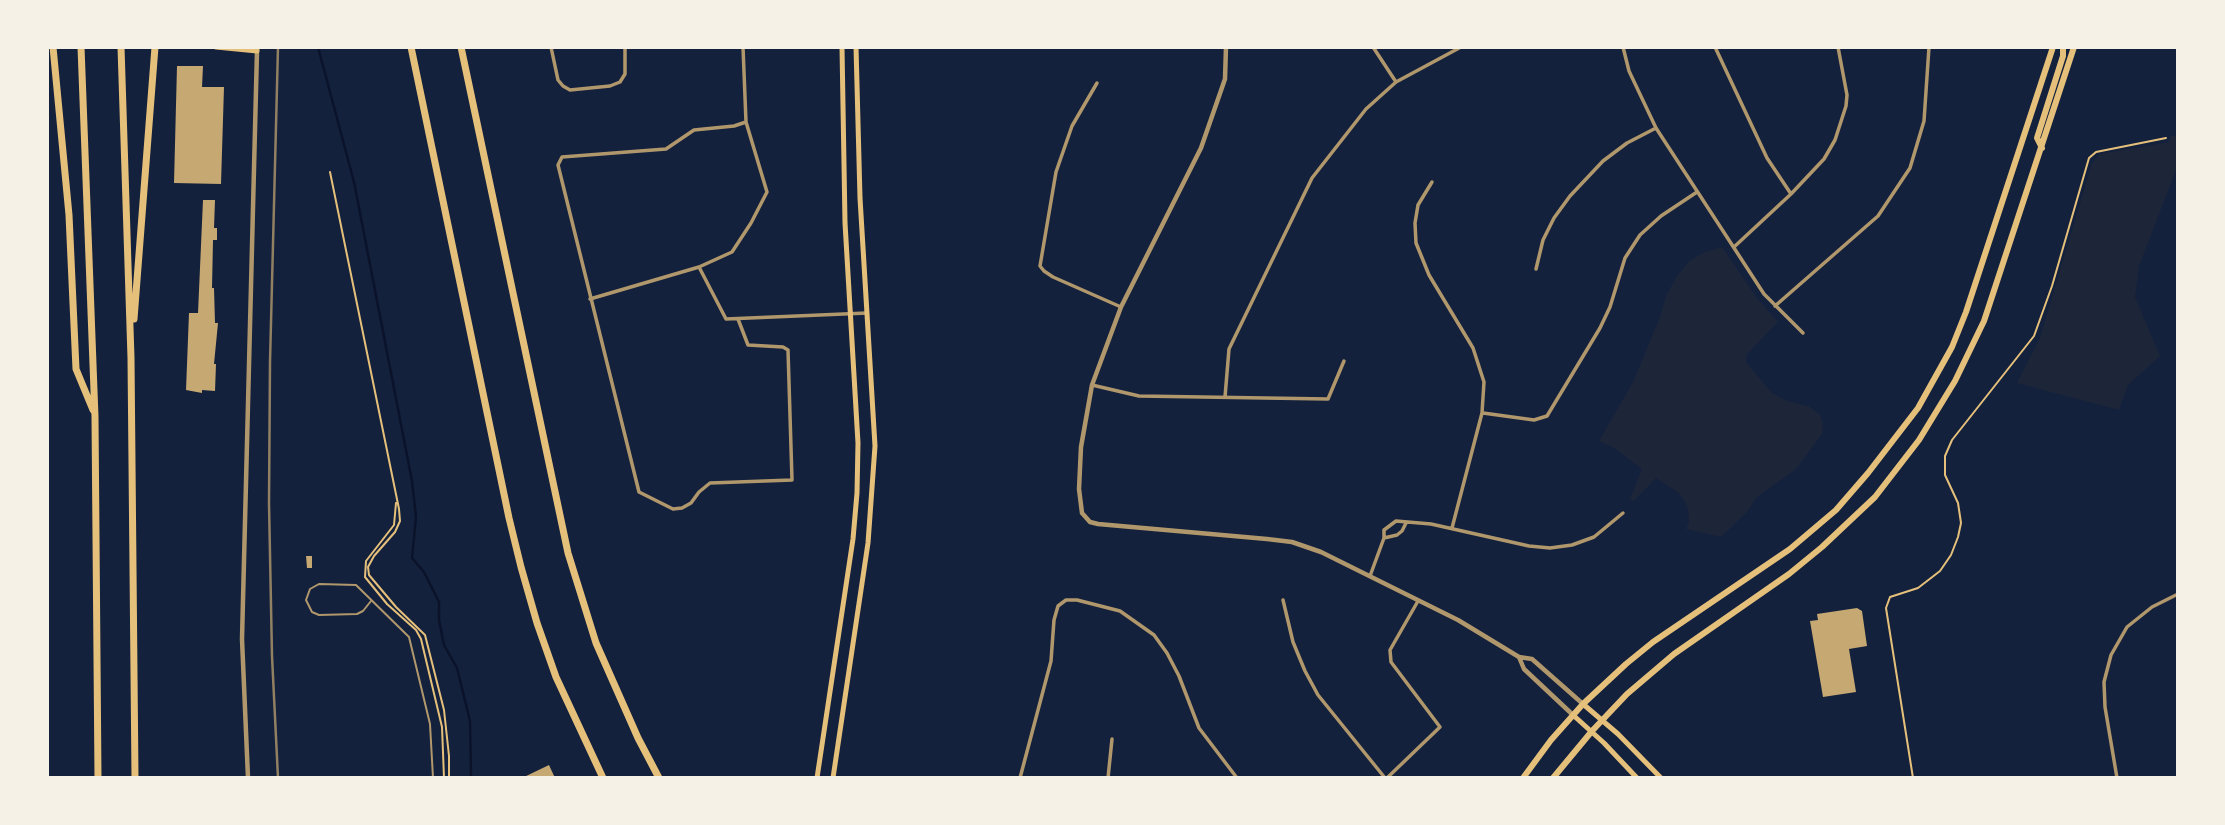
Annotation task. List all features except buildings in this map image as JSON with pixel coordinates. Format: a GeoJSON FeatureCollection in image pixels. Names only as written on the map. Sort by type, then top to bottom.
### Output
{"type":"FeatureCollection","features":[{"type":"Feature","properties":{"kind":"highway"},"geometry":{"type":"LineString","coordinates":[[53,47],[69,215],[76,369],[95,417]]}},
{"type":"Feature","properties":{"kind":"highway"},"geometry":{"type":"LineString","coordinates":[[81,47],[95,417],[98,778]]}},
{"type":"Feature","properties":{"kind":"highway"},"geometry":{"type":"LineString","coordinates":[[121,47],[131,358],[135,778]]}},
{"type":"Feature","properties":{"kind":"highway"},"geometry":{"type":"LineString","coordinates":[[131,358],[155,47]]}},
{"type":"Feature","properties":{"kind":"highway"},"geometry":{"type":"LineString","coordinates":[[411,47],[521,566],[556,677],[603,778]]}},
{"type":"Feature","properties":{"kind":"highway"},"geometry":{"type":"LineString","coordinates":[[461,47],[568,554],[596,643],[638,738],[659,778]]}},
{"type":"Feature","properties":{"kind":"main road"},"geometry":{"type":"LineString","coordinates":[[216,47],[257,49]]}},
{"type":"Feature","properties":{"kind":"main road"},"geometry":{"type":"LineString","coordinates":[[817,778],[852,547],[859,443],[845,223],[842,47]]}},
{"type":"Feature","properties":{"kind":"main road"},"geometry":{"type":"LineString","coordinates":[[833,778],[873,498],[875,446],[860,198],[856,47]]}},
{"type":"Feature","properties":{"kind":"main road"},"geometry":{"type":"LineString","coordinates":[[1522,778],[1583,704],[1653,642],[1790,549],[1836,510],[1918,408],[1952,347],[1982,271],[2053,47]]}},
{"type":"Feature","properties":{"kind":"main road"},"geometry":{"type":"LineString","coordinates":[[2042,148],[2037,138],[2063,55],[2063,47]]}},
{"type":"Feature","properties":{"kind":"main road"},"geometry":{"type":"LineString","coordinates":[[1553,778],[1591,731],[1627,694],[1674,654],[1789,574],[1848,523],[1874,497],[1919,439],[1971,351],[1996,289],[2074,47]]}},
{"type":"Feature","properties":{"kind":"main road"},"geometry":{"type":"LineString","coordinates":[[1836,510],[1848,523]]}},
{"type":"Feature","properties":{"kind":"main road"},"geometry":{"type":"LineString","coordinates":[[1583,704],[1661,778]]}},
{"type":"Feature","properties":{"kind":"main road"},"geometry":{"type":"LineString","coordinates":[[1573,715],[1637,778]]}},
{"type":"Feature","properties":{"kind":"street"},"geometry":{"type":"LineString","coordinates":[[551,47],[558,79],[570,90],[610,86],[620,82],[625,74],[625,47]]}},
{"type":"Feature","properties":{"kind":"street"},"geometry":{"type":"LineString","coordinates":[[590,299],[699,267],[732,252],[751,223],[767,192],[746,122],[743,47]]}},
{"type":"Feature","properties":{"kind":"street"},"geometry":{"type":"LineString","coordinates":[[1226,47],[1224,79],[1201,148],[1121,307],[1092,385],[1081,447],[1080,507],[1084,518],[1098,524],[1292,542],[1321,552],[1468,625],[1519,656],[1532,659],[1583,704]]}},
{"type":"Feature","properties":{"kind":"street"},"geometry":{"type":"LineString","coordinates":[[1373,47],[1396,82]]}},
{"type":"Feature","properties":{"kind":"street"},"geometry":{"type":"LineString","coordinates":[[1226,397],[1229,349],[1312,178],[1366,109],[1396,82],[1461,47]]}},
{"type":"Feature","properties":{"kind":"street"},"geometry":{"type":"LineString","coordinates":[[1623,47],[1629,71],[1656,128],[1764,294],[1803,333]]}},
{"type":"Feature","properties":{"kind":"street"},"geometry":{"type":"LineString","coordinates":[[1714,47],[1767,158],[1791,194]]}},
{"type":"Feature","properties":{"kind":"street"},"geometry":{"type":"LineString","coordinates":[[1734,247],[1791,194],[1824,159],[1835,140],[1847,95],[1838,47]]}},
{"type":"Feature","properties":{"kind":"street"},"geometry":{"type":"LineString","coordinates":[[1775,306],[1878,216],[1910,168],[1924,121],[1929,47]]}},
{"type":"Feature","properties":{"kind":"street"},"geometry":{"type":"LineString","coordinates":[[248,778],[242,639],[257,49]]}},
{"type":"Feature","properties":{"kind":"street"},"geometry":{"type":"LineString","coordinates":[[1097,83],[1072,126],[1056,172],[1040,266],[1053,277],[1121,307]]}},
{"type":"Feature","properties":{"kind":"street"},"geometry":{"type":"LineString","coordinates":[[738,319],[748,345],[783,347],[788,350],[792,480],[710,484],[699,492],[691,503],[673,509],[639,492],[558,165],[562,157],[666,149],[694,130],[734,126],[746,122]]}},
{"type":"Feature","properties":{"kind":"street"},"geometry":{"type":"LineString","coordinates":[[1536,269],[1543,240],[1554,218],[1570,196],[1603,161],[1627,143],[1656,128]]}},
{"type":"Feature","properties":{"kind":"street"},"geometry":{"type":"LineString","coordinates":[[1432,182],[1418,205],[1416,243],[1429,275],[1473,348],[1484,382],[1482,413],[1452,528]]}},
{"type":"Feature","properties":{"kind":"street"},"geometry":{"type":"LineString","coordinates":[[1482,413],[1534,419],[1547,416],[1600,328],[1625,258],[1640,235],[1661,216],[1697,192]]}},
{"type":"Feature","properties":{"kind":"street"},"geometry":{"type":"LineString","coordinates":[[699,267],[726,319],[867,313]]}},
{"type":"Feature","properties":{"kind":"street"},"geometry":{"type":"LineString","coordinates":[[1092,385],[1139,396],[1328,399],[1344,361]]}},
{"type":"Feature","properties":{"kind":"street"},"geometry":{"type":"LineString","coordinates":[[1370,576],[1384,538],[1384,530],[1396,521],[1430,524],[1549,548],[1572,545],[1594,537],[1623,513]]}},
{"type":"Feature","properties":{"kind":"street"},"geometry":{"type":"LineString","coordinates":[[1384,538],[1397,535],[1406,523]]}},
{"type":"Feature","properties":{"kind":"street"},"geometry":{"type":"LineString","coordinates":[[2117,778],[2105,707],[2104,682],[2110,655],[2127,627],[2152,607],[2178,594]]}},
{"type":"Feature","properties":{"kind":"street"},"geometry":{"type":"LineString","coordinates":[[1020,778],[1051,661],[1054,620],[1058,606],[1066,600],[1077,600],[1120,611],[1154,635],[1179,676],[1199,729],[1237,778]]}},
{"type":"Feature","properties":{"kind":"street"},"geometry":{"type":"LineString","coordinates":[[1283,600],[1293,642],[1318,695],[1386,778],[1440,727],[1391,662],[1390,650],[1418,601]]}},
{"type":"Feature","properties":{"kind":"street"},"geometry":{"type":"LineString","coordinates":[[1519,656],[1524,668],[1573,715]]}},
{"type":"Feature","properties":{"kind":"street"},"geometry":{"type":"LineString","coordinates":[[1108,778],[1112,739]]}},
{"type":"Feature","properties":{"kind":"lane"},"geometry":{"type":"LineString","coordinates":[[371,601],[357,614],[319,615],[308,607],[307,595],[310,589],[319,584],[356,585],[409,637],[429,724],[433,778]]}},
{"type":"Feature","properties":{"kind":"path"},"geometry":{"type":"LineString","coordinates":[[1913,778],[1886,608],[1890,597],[1918,588],[1940,571],[1951,555],[1958,537],[1961,523],[1958,503],[1945,475],[1945,456],[1952,440],[2034,337],[2056,274],[2089,158],[2096,152],[2166,138]]}},
{"type":"Feature","properties":{"kind":"path"},"geometry":{"type":"LineString","coordinates":[[330,172],[399,509],[400,521],[396,532],[374,556],[368,567],[369,575],[425,635],[444,710],[449,778]]}},
{"type":"Feature","properties":{"kind":"shaded area"},"geometry":{"type":"Polygon","coordinates":[[[2178,135],[2178,165],[2139,266],[2135,297],[2160,356],[2128,385],[2119,410],[2017,383],[2040,338],[2092,163],[2100,154],[2169,142],[2171,136],[2178,135]]]}},
{"type":"Feature","properties":{"kind":"shaded area"},"geometry":{"type":"Polygon","coordinates":[[[1722,247],[1757,298],[1778,322],[1747,354],[1746,362],[1771,392],[1785,400],[1810,407],[1820,415],[1823,423],[1822,434],[1796,469],[1756,498],[1747,512],[1721,537],[1686,529],[1689,522],[1688,508],[1680,494],[1656,478],[1634,501],[1630,499],[1642,469],[1614,448],[1599,441],[1633,382],[1666,296],[1677,276],[1689,261],[1722,247]]]}},
{"type":"Feature","properties":{"kind":"waterway"},"geometry":{"type":"LineString","coordinates":[[318,47],[354,182],[412,481],[416,517],[412,558],[424,572],[439,602],[444,645],[457,668],[470,721],[471,778]]}},
{"type":"Feature","properties":{"kind":"railway"},"geometry":{"type":"LineString","coordinates":[[278,47],[269,503],[278,778]]}}]}
